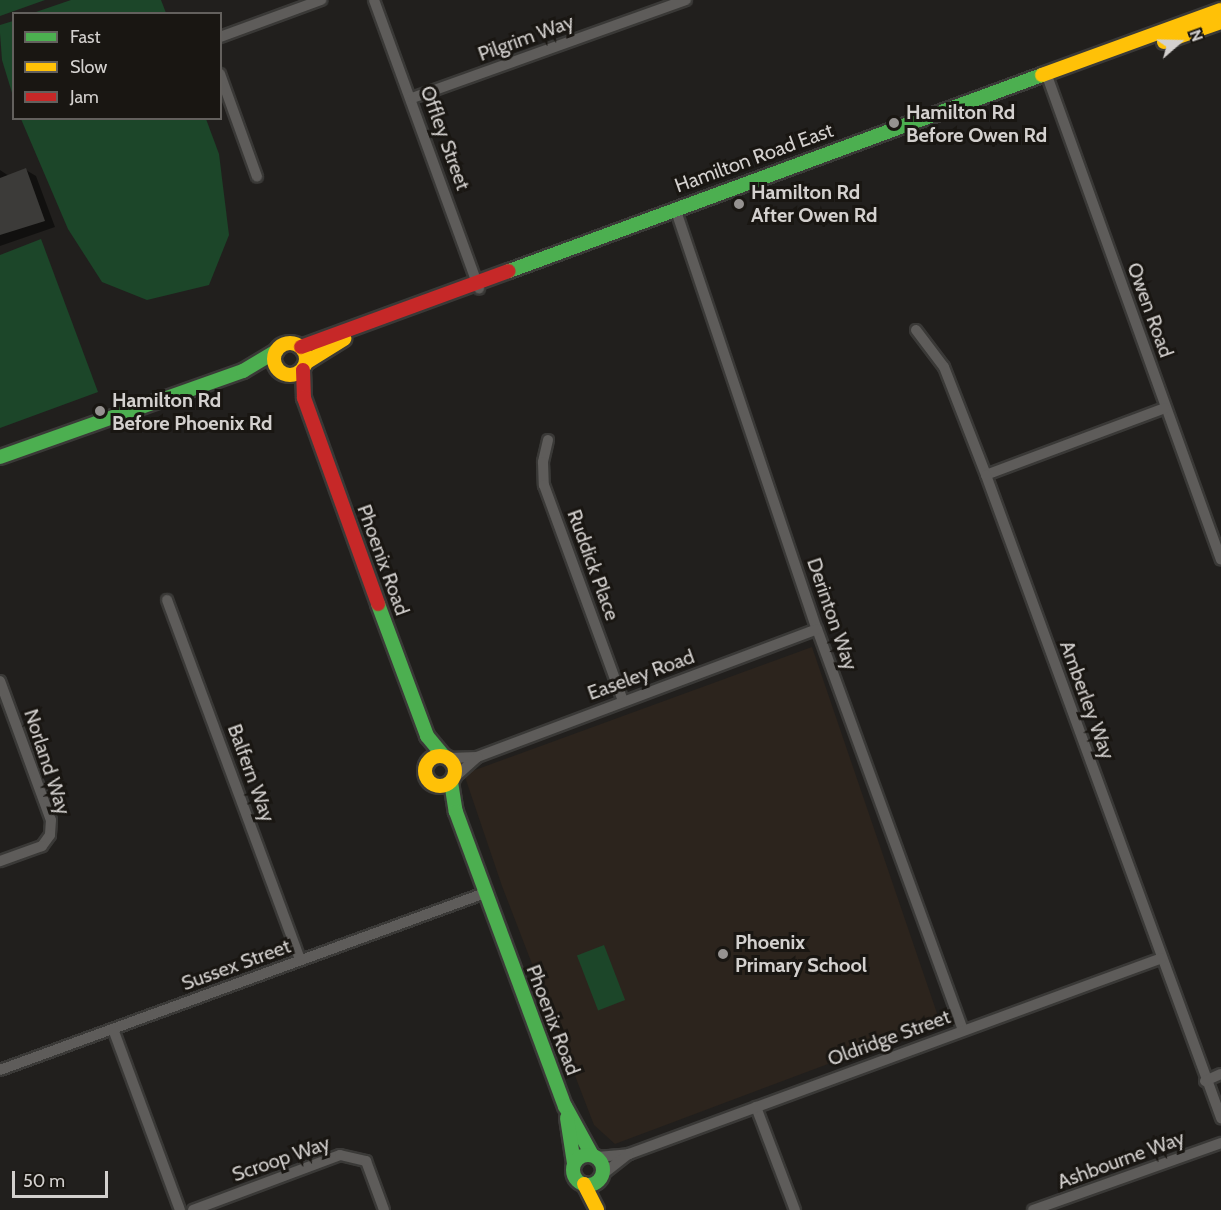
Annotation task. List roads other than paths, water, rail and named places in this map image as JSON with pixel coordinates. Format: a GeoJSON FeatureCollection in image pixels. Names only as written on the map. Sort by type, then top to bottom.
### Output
{"type":"FeatureCollection","features":[{"type":"Feature","properties":{"kind":"main road","name":"Hamilton Road East"},"geometry":{"type":"LineString","coordinates":[[301,347],[1048,78],[1221,10]]}},
{"type":"Feature","properties":{"kind":"main road","name":"Hamilton Road East"},"geometry":{"type":"LineString","coordinates":[[1048,78],[1221,22]]}},
{"type":"Feature","properties":{"kind":"main road","name":"Hamilton Road East"},"geometry":{"type":"LineString","coordinates":[[305,366],[355,334],[478,284]]}},
{"type":"Feature","properties":{"kind":"main road"},"geometry":{"type":"LineString","coordinates":[[0,457],[243,371],[287,343],[301,347],[305,366],[285,375],[243,371]]}},
{"type":"Feature","properties":{"kind":"main road"},"geometry":{"type":"LineString","coordinates":[[276,351],[274,362],[285,375]]}},
{"type":"Feature","properties":{"kind":"main road","name":"Phoenix Road"},"geometry":{"type":"LineString","coordinates":[[304,398],[305,366]]}},
{"type":"Feature","properties":{"kind":"main road","name":"Phoenix Road"},"geometry":{"type":"LineString","coordinates":[[285,375],[304,398],[427,736],[426,765]]}},
{"type":"Feature","properties":{"kind":"main road","name":"Phoenix Road"},"geometry":{"type":"LineString","coordinates":[[427,736],[446,757]]}},
{"type":"Feature","properties":{"kind":"main road"},"geometry":{"type":"LineString","coordinates":[[435,757],[446,757],[455,765],[453,780],[436,786],[426,777],[426,765],[435,757]]}},
{"type":"Feature","properties":{"kind":"main road","name":"Phoenix Road"},"geometry":{"type":"LineString","coordinates":[[453,780],[456,812],[565,1106],[594,1156],[595,1180],[573,1174],[574,1163],[565,1106]]}},
{"type":"Feature","properties":{"kind":"main road","name":"Phoenix Road"},"geometry":{"type":"LineString","coordinates":[[436,786],[456,812]]}},
{"type":"Feature","properties":{"kind":"main road"},"geometry":{"type":"LineString","coordinates":[[574,1163],[583,1155],[594,1156]]}},
{"type":"Feature","properties":{"kind":"main road"},"geometry":{"type":"LineString","coordinates":[[595,1180],[597,1210]]}},
{"type":"Feature","properties":{"kind":"main road"},"geometry":{"type":"LineString","coordinates":[[595,1180],[603,1210]]}},
{"type":"Feature","properties":{"kind":"street"},"geometry":{"type":"LineString","coordinates":[[222,36],[321,0]]}},
{"type":"Feature","properties":{"kind":"street","name":"Offley Street"},"geometry":{"type":"LineString","coordinates":[[374,0],[412,98],[478,284]]}},
{"type":"Feature","properties":{"kind":"street","name":"Pilgrim Way"},"geometry":{"type":"LineString","coordinates":[[412,98],[686,0]]}},
{"type":"Feature","properties":{"kind":"street","name":"Owen Road"},"geometry":{"type":"LineString","coordinates":[[1048,78],[1221,560]]}},
{"type":"Feature","properties":{"kind":"street"},"geometry":{"type":"LineString","coordinates":[[222,80],[257,177]]}},
{"type":"Feature","properties":{"kind":"street","name":"Derinton Way"},"geometry":{"type":"LineString","coordinates":[[676,212],[817,629],[963,1030]]}},
{"type":"Feature","properties":{"kind":"street","name":"Amberley Way"},"geometry":{"type":"LineString","coordinates":[[916,330],[944,367],[986,475],[1205,1081],[1221,1118]]}},
{"type":"Feature","properties":{"kind":"street"},"geometry":{"type":"LineString","coordinates":[[986,475],[1166,408]]}},
{"type":"Feature","properties":{"kind":"street","name":"Ruddick Place"},"geometry":{"type":"LineString","coordinates":[[548,440],[543,462],[544,485],[623,701]]}},
{"type":"Feature","properties":{"kind":"street","name":"Balfern Way"},"geometry":{"type":"LineString","coordinates":[[167,600],[300,960]]}},
{"type":"Feature","properties":{"kind":"street","name":"Easeley Road"},"geometry":{"type":"LineString","coordinates":[[446,757],[477,757],[817,629]]}},
{"type":"Feature","properties":{"kind":"street","name":"Norland Way"},"geometry":{"type":"LineString","coordinates":[[0,681],[51,820],[50,835],[42,846],[0,861]]}},
{"type":"Feature","properties":{"kind":"street","name":"Easeley Road"},"geometry":{"type":"LineString","coordinates":[[453,780],[477,757]]}},
{"type":"Feature","properties":{"kind":"street","name":"Sussex Street"},"geometry":{"type":"LineString","coordinates":[[0,1070],[485,893]]}},
{"type":"Feature","properties":{"kind":"street","name":"Oldridge Street"},"geometry":{"type":"LineString","coordinates":[[594,1156],[629,1154],[1162,958]]}},
{"type":"Feature","properties":{"kind":"street"},"geometry":{"type":"LineString","coordinates":[[113,1029],[180,1210]]}},
{"type":"Feature","properties":{"kind":"street"},"geometry":{"type":"LineString","coordinates":[[1205,1081],[1221,1074]]}},
{"type":"Feature","properties":{"kind":"street"},"geometry":{"type":"LineString","coordinates":[[756,1107],[795,1210]]}},
{"type":"Feature","properties":{"kind":"street","name":"Ashbourne Way"},"geometry":{"type":"LineString","coordinates":[[1033,1210],[1221,1143]]}},
{"type":"Feature","properties":{"kind":"street","name":"Oldridge Street"},"geometry":{"type":"LineString","coordinates":[[595,1180],[629,1154]]}},
{"type":"Feature","properties":{"kind":"street","name":"Scroop Way"},"geometry":{"type":"LineString","coordinates":[[193,1210],[340,1155],[366,1161],[384,1210]]}},
{"type":"Feature","properties":{"kind":"place","name":"Hamilton Rd Before Owen Rd"},"geometry":{"type":"Point","coordinates":[894,123]}},
{"type":"Feature","properties":{"kind":"place","name":"Hamilton Rd After Owen Rd"},"geometry":{"type":"Point","coordinates":[739,204]}},
{"type":"Feature","properties":{"kind":"place","name":"Hamilton Rd Before Phoenix Rd"},"geometry":{"type":"Point","coordinates":[100,411]}},
{"type":"Feature","properties":{"kind":"place","name":"Phoenix Primary School"},"geometry":{"type":"Point","coordinates":[723,954]}}]}
